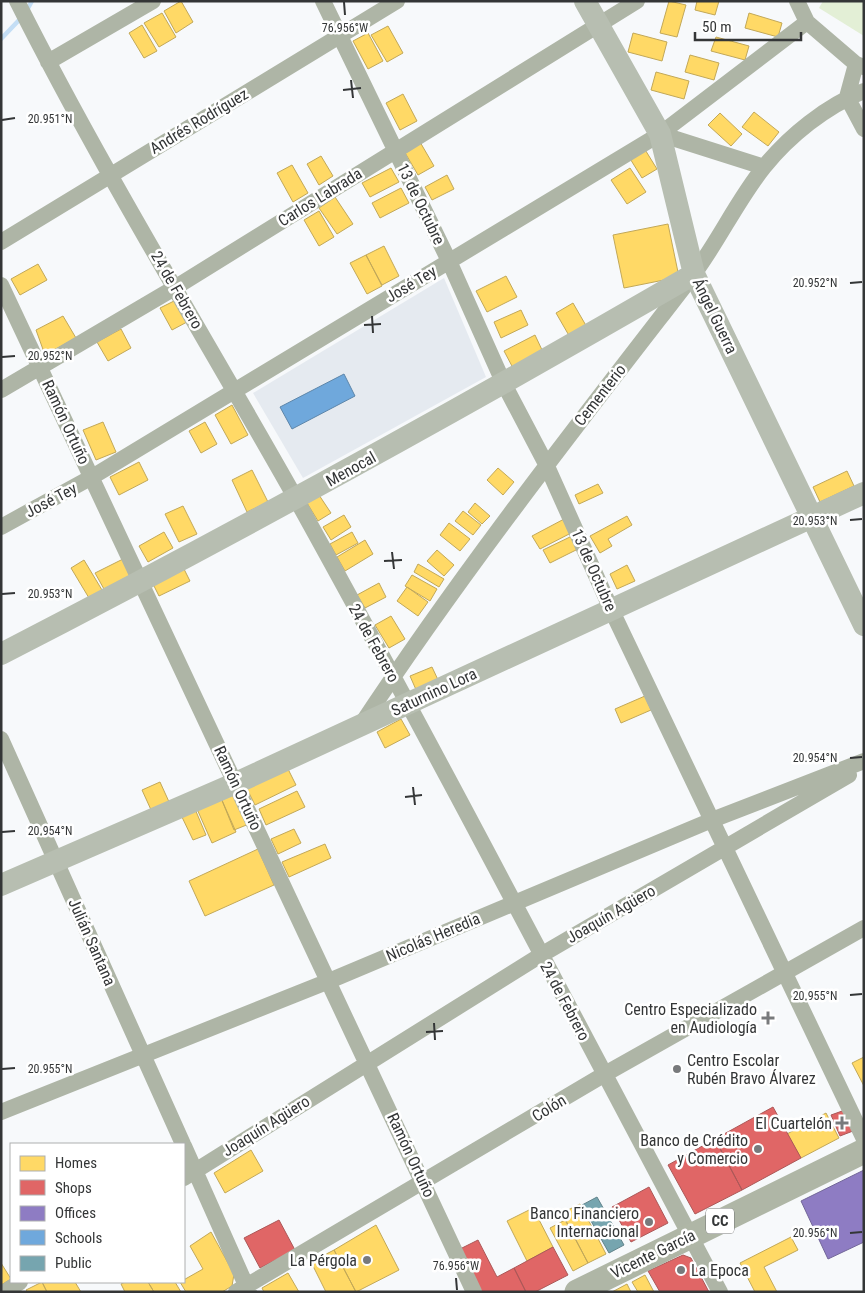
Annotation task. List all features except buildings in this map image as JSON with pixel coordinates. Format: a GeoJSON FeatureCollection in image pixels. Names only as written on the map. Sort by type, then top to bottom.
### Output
{"type":"FeatureCollection","features":[{"type":"Feature","properties":{"kind":"main road","name":"Vicente García"},"geometry":{"type":"LineString","coordinates":[[577,1292],[864,1150]]}},
{"type":"Feature","properties":{"kind":"street","name":"24 de Febrero"},"geometry":{"type":"LineString","coordinates":[[17,1],[110,176],[235,391],[393,677],[720,1292]]}},
{"type":"Feature","properties":{"kind":"street"},"geometry":{"type":"LineString","coordinates":[[48,62],[153,1]]}},
{"type":"Feature","properties":{"kind":"street","name":"13 de Octubre"},"geometry":{"type":"LineString","coordinates":[[323,1],[449,261],[504,384],[546,464],[611,609],[727,848],[864,1140]]}},
{"type":"Feature","properties":{"kind":"street","name":"Andrés Rodríguez"},"geometry":{"type":"LineString","coordinates":[[1,242],[397,1]]}},
{"type":"Feature","properties":{"kind":"street","name":"Ángel Guerra"},"geometry":{"type":"LineString","coordinates":[[585,1],[660,134],[694,274],[813,516],[864,625]]}},
{"type":"Feature","properties":{"kind":"street","name":"Carlos Labrada"},"geometry":{"type":"LineString","coordinates":[[1,390],[176,287],[597,24],[637,1]]}},
{"type":"Feature","properties":{"kind":"street"},"geometry":{"type":"LineString","coordinates":[[797,1],[807,22],[860,66],[847,97],[864,129]]}},
{"type":"Feature","properties":{"kind":"street","name":"José Tey"},"geometry":{"type":"LineString","coordinates":[[1,526],[92,477],[660,134],[807,22]]}},
{"type":"Feature","properties":{"kind":"street","name":"Cementerio"},"geometry":{"type":"LineString","coordinates":[[361,725],[393,677],[546,464],[694,274],[764,167],[800,130],[847,97],[864,91]]}},
{"type":"Feature","properties":{"kind":"street"},"geometry":{"type":"LineString","coordinates":[[660,134],[764,167]]}},
{"type":"Feature","properties":{"kind":"street","name":"Menocal"},"geometry":{"type":"LineString","coordinates":[[1,654],[296,500],[504,384],[694,274]]}},
{"type":"Feature","properties":{"kind":"street","name":"Ramón Ortuño"},"geometry":{"type":"LineString","coordinates":[[1,285],[424,1182],[474,1292]]}},
{"type":"Feature","properties":{"kind":"street","name":"Saturnino Lora"},"geometry":{"type":"LineString","coordinates":[[1,886],[56,860],[236,784],[864,493]]}},
{"type":"Feature","properties":{"kind":"street","name":"Julián Santana"},"geometry":{"type":"LineString","coordinates":[[1,739],[182,1143]]}},
{"type":"Feature","properties":{"kind":"street","name":"Nicolás Heredia"},"geometry":{"type":"LineString","coordinates":[[1,1112],[329,981],[712,820],[864,761]]}},
{"type":"Feature","properties":{"kind":"street","name":"Joaquín Agüero"},"geometry":{"type":"LineString","coordinates":[[189,1174],[541,955],[864,767]]}},
{"type":"Feature","properties":{"kind":"street","name":"Colón"},"geometry":{"type":"LineString","coordinates":[[244,1290],[604,1074],[864,928]]}},
{"type":"Feature","properties":{"kind":"street","name":"Julián Santana"},"geometry":{"type":"LineString","coordinates":[[185,1155],[189,1174],[244,1290]]}},
{"type":"Feature","properties":{"kind":"street"},"geometry":{"type":"LineString","coordinates":[[5,1292],[18,1283]]}},
{"type":"Feature","properties":{"kind":"shaded area"},"geometry":{"type":"Polygon","coordinates":[[[444,278],[486,377],[303,478],[253,393],[444,278]]]}},
{"type":"Feature","properties":{"kind":"green space"},"geometry":{"type":"Polygon","coordinates":[[[823,1],[864,1],[864,36],[819,8],[823,1]]]}},
{"type":"Feature","properties":{"kind":"waterway"},"geometry":{"type":"LineString","coordinates":[[27,10],[32,1]]}},
{"type":"Feature","properties":{"kind":"waterway"},"geometry":{"type":"LineString","coordinates":[[1,39],[21,18]]}},
{"type":"Feature","properties":{"kind":"place","name":"Centro Especializado en Audiología"},"geometry":{"type":"Point","coordinates":[768,1018]}},
{"type":"Feature","properties":{"kind":"place","name":"Centro Escolar Rubén Bravo Álvarez"},"geometry":{"type":"Point","coordinates":[677,1069]}},
{"type":"Feature","properties":{"kind":"place","name":"El Cuartelón"},"geometry":{"type":"Point","coordinates":[842,1123]}},
{"type":"Feature","properties":{"kind":"place","name":"Banco de Crédito y Comercio"},"geometry":{"type":"Point","coordinates":[758,1149]}},
{"type":"Feature","properties":{"kind":"place","name":"Banco Financiero Internacional"},"geometry":{"type":"Point","coordinates":[649,1222]}},
{"type":"Feature","properties":{"kind":"place","name":"La Pérgola"},"geometry":{"type":"Point","coordinates":[367,1260]}},
{"type":"Feature","properties":{"kind":"place","name":"La Epoca"},"geometry":{"type":"Point","coordinates":[681,1270]}}]}
